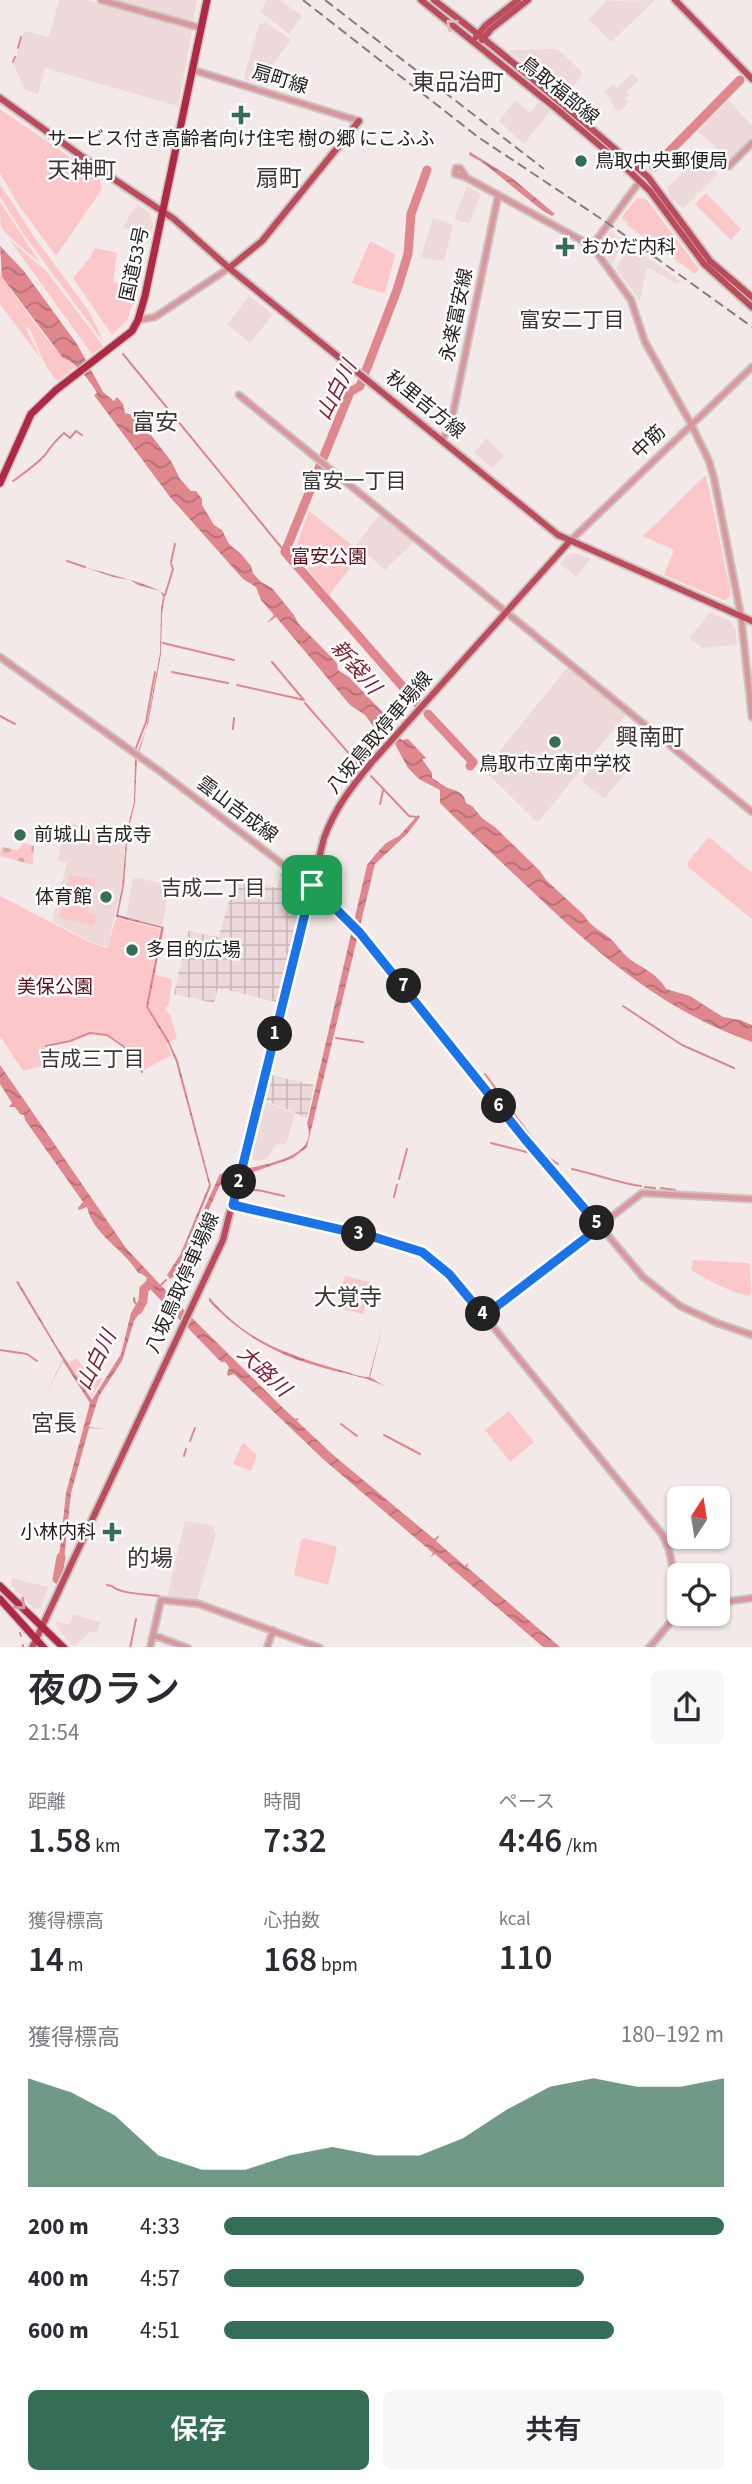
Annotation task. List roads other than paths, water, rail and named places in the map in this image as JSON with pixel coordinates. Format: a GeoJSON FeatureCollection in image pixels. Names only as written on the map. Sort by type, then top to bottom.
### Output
{"type":"FeatureCollection","features":[{"type":"Feature","properties":{"kind":"highway","name":"国道53号"},"geometry":{"type":"LineString","coordinates":[[0,483],[31,414],[66,382],[132,331],[138,320],[207,0]]}},
{"type":"Feature","properties":{"kind":"highway"},"geometry":{"type":"LineString","coordinates":[[0,1586],[64,1647]]}},
{"type":"Feature","properties":{"kind":"highway"},"geometry":{"type":"LineString","coordinates":[[0,1600],[44,1647]]}},
{"type":"Feature","properties":{"kind":"main road","name":"鳥取福部線"},"geometry":{"type":"LineString","coordinates":[[421,0],[572,121],[640,181],[704,264],[752,307]]}},
{"type":"Feature","properties":{"kind":"main road","name":"鳥取福部線"},"geometry":{"type":"LineString","coordinates":[[436,0],[648,177],[710,261],[752,297]]}},
{"type":"Feature","properties":{"kind":"main road"},"geometry":{"type":"LineString","coordinates":[[476,44],[486,25],[518,0]]}},
{"type":"Feature","properties":{"kind":"main road"},"geometry":{"type":"LineString","coordinates":[[481,37],[528,0]]}},
{"type":"Feature","properties":{"kind":"main road"},"geometry":{"type":"LineString","coordinates":[[675,0],[752,79]]}},
{"type":"Feature","properties":{"kind":"main road","name":"秋里吉方線"},"geometry":{"type":"LineString","coordinates":[[0,98],[162,212],[569,541],[752,621]]}},
{"type":"Feature","properties":{"kind":"main road"},"geometry":{"type":"LineString","coordinates":[[229,268],[262,241],[359,121]]}},
{"type":"Feature","properties":{"kind":"main road","name":"八坂鳥取停車場線"},"geometry":{"type":"LineString","coordinates":[[32,1647],[223,1240],[331,819],[348,791],[375,759],[569,541]]}},
{"type":"Feature","properties":{"kind":"street"},"geometry":{"type":"LineString","coordinates":[[102,0],[201,28]]}},
{"type":"Feature","properties":{"kind":"street"},"geometry":{"type":"LineString","coordinates":[[429,6],[436,0]]}},
{"type":"Feature","properties":{"kind":"street","name":"扇町線"},"geometry":{"type":"LineString","coordinates":[[192,70],[359,121]]}},
{"type":"Feature","properties":{"kind":"street"},"geometry":{"type":"LineString","coordinates":[[729,166],[752,143]]}},
{"type":"Feature","properties":{"kind":"street"},"geometry":{"type":"LineString","coordinates":[[467,178],[592,246],[631,300],[645,342],[691,424],[714,478],[741,616],[752,717]]}},
{"type":"Feature","properties":{"kind":"street"},"geometry":{"type":"LineString","coordinates":[[592,246],[640,181]]}},
{"type":"Feature","properties":{"kind":"street","name":"永楽富安線"},"geometry":{"type":"LineString","coordinates":[[442,439],[450,428],[498,196]]}},
{"type":"Feature","properties":{"kind":"street"},"geometry":{"type":"LineString","coordinates":[[138,320],[155,317],[229,268]]}},
{"type":"Feature","properties":{"kind":"street","name":"中筋"},"geometry":{"type":"LineString","coordinates":[[569,541],[752,367]]}},
{"type":"Feature","properties":{"kind":"street"},"geometry":{"type":"LineString","coordinates":[[239,395],[752,812]]}},
{"type":"Feature","properties":{"kind":"street","name":"雲山吉成線"},"geometry":{"type":"LineString","coordinates":[[0,657],[161,772],[312,885],[352,923],[524,1138],[643,1277],[663,1294],[704,1318],[752,1335]]}},
{"type":"Feature","properties":{"kind":"street"},"geometry":{"type":"LineString","coordinates":[[484,1316],[642,1192],[752,1199]]}},
{"type":"Feature","properties":{"kind":"street"},"geometry":{"type":"LineString","coordinates":[[233,1205],[377,1238],[422,1252],[449,1274],[662,1534],[672,1563]]}},
{"type":"Feature","properties":{"kind":"street"},"geometry":{"type":"LineString","coordinates":[[730,1601],[752,1598]]}},
{"type":"Feature","properties":{"kind":"street"},"geometry":{"type":"LineString","coordinates":[[150,1647],[162,1600],[199,1604],[320,1647]]}},
{"type":"Feature","properties":{"kind":"street"},"geometry":{"type":"LineString","coordinates":[[649,1647],[667,1626]]}},
{"type":"Feature","properties":{"kind":"street"},"geometry":{"type":"LineString","coordinates":[[267,1647],[272,1630]]}},
{"type":"Feature","properties":{"kind":"street"},"geometry":{"type":"LineString","coordinates":[[153,1635],[188,1647]]}},
{"type":"Feature","properties":{"kind":"water"},"geometry":{"type":"Polygon","coordinates":[[[470,152],[512,178],[555,214],[552,216],[543,211],[482,162],[469,155],[470,152]]]}},
{"type":"Feature","properties":{"kind":"water"},"geometry":{"type":"Polygon","coordinates":[[[0,246],[23,270],[77,344],[103,392],[114,401],[117,397],[123,404],[125,413],[131,415],[142,430],[151,435],[171,461],[180,479],[202,499],[202,505],[214,525],[222,530],[229,544],[242,555],[261,582],[272,588],[298,623],[337,663],[338,670],[349,677],[391,721],[393,731],[402,740],[408,739],[426,758],[422,759],[432,773],[432,778],[462,794],[466,803],[496,828],[590,923],[630,959],[657,977],[666,989],[690,996],[723,1017],[752,1025],[752,1042],[720,1029],[661,998],[583,938],[440,803],[440,790],[419,779],[408,768],[390,735],[374,727],[365,715],[350,705],[276,617],[267,623],[274,615],[261,600],[256,587],[243,579],[170,497],[94,395],[97,393],[87,378],[72,362],[63,358],[2,277],[0,246]]]}},
{"type":"Feature","properties":{"kind":"water"},"geometry":{"type":"Polygon","coordinates":[[[84,567],[128,579],[159,591],[130,580],[84,567]]]}},
{"type":"Feature","properties":{"kind":"water"},"geometry":{"type":"Polygon","coordinates":[[[160,591],[165,595],[161,654],[148,724],[137,758],[135,803],[128,831],[124,886],[118,915],[164,927],[148,1007],[178,1061],[211,1186],[181,1259],[220,1174],[278,1161],[303,1147],[309,1137],[307,1124],[367,865],[386,843],[399,836],[418,815],[420,817],[407,834],[375,864],[307,1147],[293,1158],[222,1183],[180,1273],[170,1279],[167,1275],[180,1255],[209,1185],[176,1062],[146,1007],[161,928],[116,917],[122,887],[127,830],[134,802],[135,759],[146,730],[160,653],[161,609],[163,596],[160,591]]]}},
{"type":"Feature","properties":{"kind":"water"},"geometry":{"type":"Polygon","coordinates":[[[0,1065],[126,1248],[182,1308],[282,1407],[295,1419],[299,1418],[297,1421],[332,1454],[434,1539],[440,1535],[436,1541],[465,1566],[469,1562],[467,1567],[560,1647],[543,1647],[435,1554],[430,1557],[433,1553],[323,1459],[234,1374],[228,1376],[229,1367],[225,1362],[221,1362],[149,1288],[143,1289],[147,1278],[138,1273],[102,1234],[90,1217],[87,1207],[79,1210],[83,1202],[24,1115],[15,1107],[9,1107],[12,1103],[0,1084],[0,1065]]]}},
{"type":"Feature","properties":{"kind":"water"},"geometry":{"type":"Polygon","coordinates":[[[18,1281],[92,1400],[121,1354],[131,1313],[136,1305],[133,1297],[136,1303],[140,1303],[142,1299],[146,1304],[134,1321],[122,1361],[99,1396],[89,1427],[104,1429],[89,1428],[71,1493],[63,1569],[58,1567],[66,1493],[90,1403],[63,1361],[41,1403],[63,1360],[16,1282],[18,1281]]]}},
{"type":"Feature","properties":{"kind":"water"},"geometry":{"type":"Polygon","coordinates":[[[209,1297],[237,1324],[267,1344],[361,1376],[369,1377],[382,1328],[370,1377],[386,1387],[276,1351],[234,1325],[209,1301],[209,1297]]]}},
{"type":"Feature","properties":{"kind":"waterway"},"geometry":{"type":"LineString","coordinates":[[18,48],[21,37]]}},
{"type":"Feature","properties":{"kind":"waterway"},"geometry":{"type":"LineString","coordinates":[[13,62],[15,57]]}},
{"type":"Feature","properties":{"kind":"waterway","name":"山白川"},"geometry":{"type":"LineString","coordinates":[[654,167],[740,80]]}},
{"type":"Feature","properties":{"kind":"waterway","name":"山白川"},"geometry":{"type":"LineString","coordinates":[[417,703],[285,552],[350,392],[360,386],[397,290],[408,254],[411,214],[427,170]]}},
{"type":"Feature","properties":{"kind":"waterway"},"geometry":{"type":"LineString","coordinates":[[123,354],[285,552]]}},
{"type":"Feature","properties":{"kind":"waterway"},"geometry":{"type":"LineString","coordinates":[[13,481],[41,459],[64,433],[70,438],[76,431],[82,435]]}},
{"type":"Feature","properties":{"kind":"waterway"},"geometry":{"type":"LineString","coordinates":[[171,562],[175,544]]}},
{"type":"Feature","properties":{"kind":"waterway"},"geometry":{"type":"LineString","coordinates":[[67,561],[85,567]]}},
{"type":"Feature","properties":{"kind":"waterway"},"geometry":{"type":"LineString","coordinates":[[165,595],[173,569],[171,564]]}},
{"type":"Feature","properties":{"kind":"waterway"},"geometry":{"type":"LineString","coordinates":[[163,643],[234,660]]}},
{"type":"Feature","properties":{"kind":"waterway"},"geometry":{"type":"LineString","coordinates":[[272,662],[303,699]]}},
{"type":"Feature","properties":{"kind":"waterway"},"geometry":{"type":"LineString","coordinates":[[136,748],[146,722],[155,672]]}},
{"type":"Feature","properties":{"kind":"waterway"},"geometry":{"type":"LineString","coordinates":[[172,672],[228,683]]}},
{"type":"Feature","properties":{"kind":"waterway"},"geometry":{"type":"LineString","coordinates":[[237,685],[304,700]]}},
{"type":"Feature","properties":{"kind":"waterway"},"geometry":{"type":"LineString","coordinates":[[305,703],[359,765]]}},
{"type":"Feature","properties":{"kind":"waterway","name":"山白川"},"geometry":{"type":"LineString","coordinates":[[428,714],[473,762],[470,766]]}},
{"type":"Feature","properties":{"kind":"waterway"},"geometry":{"type":"LineString","coordinates":[[0,716],[15,724]]}},
{"type":"Feature","properties":{"kind":"waterway"},"geometry":{"type":"LineString","coordinates":[[233,729],[234,718]]}},
{"type":"Feature","properties":{"kind":"waterway"},"geometry":{"type":"LineString","coordinates":[[371,776],[409,816],[416,817]]}},
{"type":"Feature","properties":{"kind":"waterway"},"geometry":{"type":"LineString","coordinates":[[380,804],[383,791]]}},
{"type":"Feature","properties":{"kind":"waterway"},"geometry":{"type":"LineString","coordinates":[[623,1006],[682,1045],[734,1068]]}},
{"type":"Feature","properties":{"kind":"waterway"},"geometry":{"type":"LineString","coordinates":[[46,1046],[90,1033],[107,1035],[123,1046],[142,1072]]}},
{"type":"Feature","properties":{"kind":"waterway"},"geometry":{"type":"LineString","coordinates":[[336,1038],[363,1042]]}},
{"type":"Feature","properties":{"kind":"waterway"},"geometry":{"type":"LineString","coordinates":[[485,1074],[543,1153]]}},
{"type":"Feature","properties":{"kind":"waterway"},"geometry":{"type":"LineString","coordinates":[[491,1143],[538,1155]]}},
{"type":"Feature","properties":{"kind":"waterway"},"geometry":{"type":"LineString","coordinates":[[399,1179],[407,1149]]}},
{"type":"Feature","properties":{"kind":"waterway"},"geometry":{"type":"LineString","coordinates":[[546,1156],[558,1164]]}},
{"type":"Feature","properties":{"kind":"waterway"},"geometry":{"type":"LineString","coordinates":[[572,1169],[641,1186]]}},
{"type":"Feature","properties":{"kind":"waterway"},"geometry":{"type":"LineString","coordinates":[[394,1197],[397,1185]]}},
{"type":"Feature","properties":{"kind":"waterway"},"geometry":{"type":"LineString","coordinates":[[645,1187],[655,1188]]}},
{"type":"Feature","properties":{"kind":"waterway"},"geometry":{"type":"LineString","coordinates":[[661,1188],[675,1190]]}},
{"type":"Feature","properties":{"kind":"waterway"},"geometry":{"type":"LineString","coordinates":[[223,1189],[232,1191]]}},
{"type":"Feature","properties":{"kind":"waterway"},"geometry":{"type":"LineString","coordinates":[[241,1191],[258,1190],[284,1196]]}},
{"type":"Feature","properties":{"kind":"waterway"},"geometry":{"type":"LineString","coordinates":[[159,1287],[166,1280]]}},
{"type":"Feature","properties":{"kind":"waterway","name":"山白川"},"geometry":{"type":"LineString","coordinates":[[138,1310],[143,1301],[144,1289],[150,1284]]}},
{"type":"Feature","properties":{"kind":"waterway"},"geometry":{"type":"LineString","coordinates":[[0,1350],[27,1354],[37,1361]]}},
{"type":"Feature","properties":{"kind":"waterway"},"geometry":{"type":"LineString","coordinates":[[341,1424],[357,1436]]}},
{"type":"Feature","properties":{"kind":"waterway"},"geometry":{"type":"LineString","coordinates":[[190,1441],[195,1428]]}},
{"type":"Feature","properties":{"kind":"waterway"},"geometry":{"type":"LineString","coordinates":[[384,1435],[420,1454]]}},
{"type":"Feature","properties":{"kind":"waterway"},"geometry":{"type":"LineString","coordinates":[[184,1456],[186,1449]]}},
{"type":"Feature","properties":{"kind":"waterway","name":"山白川"},"geometry":{"type":"LineString","coordinates":[[57,1579],[61,1557]]}},
{"type":"Feature","properties":{"kind":"waterway"},"geometry":{"type":"LineString","coordinates":[[107,1585],[127,1592],[159,1596]]}},
{"type":"Feature","properties":{"kind":"waterway"},"geometry":{"type":"LineString","coordinates":[[130,1647],[136,1619]]}},
{"type":"Feature","properties":{"kind":"railway"},"geometry":{"type":"LineString","coordinates":[[303,0],[478,137],[609,224],[752,327]]}},
{"type":"Feature","properties":{"kind":"railway"},"geometry":{"type":"LineString","coordinates":[[325,0],[544,169]]}},
{"type":"Feature","properties":{"kind":"place","name":"サービス付き高齢者向け住宅 樹の郷 にこふふ"},"geometry":{"type":"Point","coordinates":[241,115]}},
{"type":"Feature","properties":{"kind":"place","name":"鳥取中央郵便局"},"geometry":{"type":"Point","coordinates":[581,161]}},
{"type":"Feature","properties":{"kind":"place","name":"おかだ内科"},"geometry":{"type":"Point","coordinates":[565,247]}},
{"type":"Feature","properties":{"kind":"place","name":"鳥取市立南中学校"},"geometry":{"type":"Point","coordinates":[555,742]}},
{"type":"Feature","properties":{"kind":"place","name":"前城山 吉成寺"},"geometry":{"type":"Point","coordinates":[20,835]}},
{"type":"Feature","properties":{"kind":"place","name":"体育館"},"geometry":{"type":"Point","coordinates":[106,897]}},
{"type":"Feature","properties":{"kind":"place","name":"多目的広場"},"geometry":{"type":"Point","coordinates":[132,950]}},
{"type":"Feature","properties":{"kind":"place","name":"小林内科"},"geometry":{"type":"Point","coordinates":[112,1532]}},
{"type":"Feature","properties":{"kind":"district","name":"東品治町"},"geometry":{"type":"Point","coordinates":[458,82]}},
{"type":"Feature","properties":{"kind":"district","name":"天神町"},"geometry":{"type":"Point","coordinates":[82,170]}},
{"type":"Feature","properties":{"kind":"district","name":"扇町"},"geometry":{"type":"Point","coordinates":[279,178]}},
{"type":"Feature","properties":{"kind":"district","name":"富安二丁目"},"geometry":{"type":"Point","coordinates":[572,320]}},
{"type":"Feature","properties":{"kind":"district","name":"富安"},"geometry":{"type":"Point","coordinates":[155,422]}},
{"type":"Feature","properties":{"kind":"district","name":"富安一丁目"},"geometry":{"type":"Point","coordinates":[354,481]}},
{"type":"Feature","properties":{"kind":"district","name":"興南町"},"geometry":{"type":"Point","coordinates":[650,737]}},
{"type":"Feature","properties":{"kind":"district","name":"吉成二丁目"},"geometry":{"type":"Point","coordinates":[213,888]}},
{"type":"Feature","properties":{"kind":"district","name":"吉成三丁目"},"geometry":{"type":"Point","coordinates":[92,1059]}},
{"type":"Feature","properties":{"kind":"district","name":"大覚寺"},"geometry":{"type":"Point","coordinates":[348,1297]}},
{"type":"Feature","properties":{"kind":"district","name":"宮長"},"geometry":{"type":"Point","coordinates":[54,1423]}},
{"type":"Feature","properties":{"kind":"district","name":"的場"},"geometry":{"type":"Point","coordinates":[150,1558]}},
{"type":"Feature","properties":{"kind":"park label","name":"富安公園"},"geometry":{"type":"Point","coordinates":[329,557]}},
{"type":"Feature","properties":{"kind":"park label","name":"美保公園"},"geometry":{"type":"Point","coordinates":[55,987]}},
{"type":"Feature","properties":{"kind":"water label","name":"新袋川"},"geometry":{"type":"Point","coordinates":[356,667]}},
{"type":"Feature","properties":{"kind":"water label","name":"大路川"},"geometry":{"type":"Point","coordinates":[264,1371]}}]}
